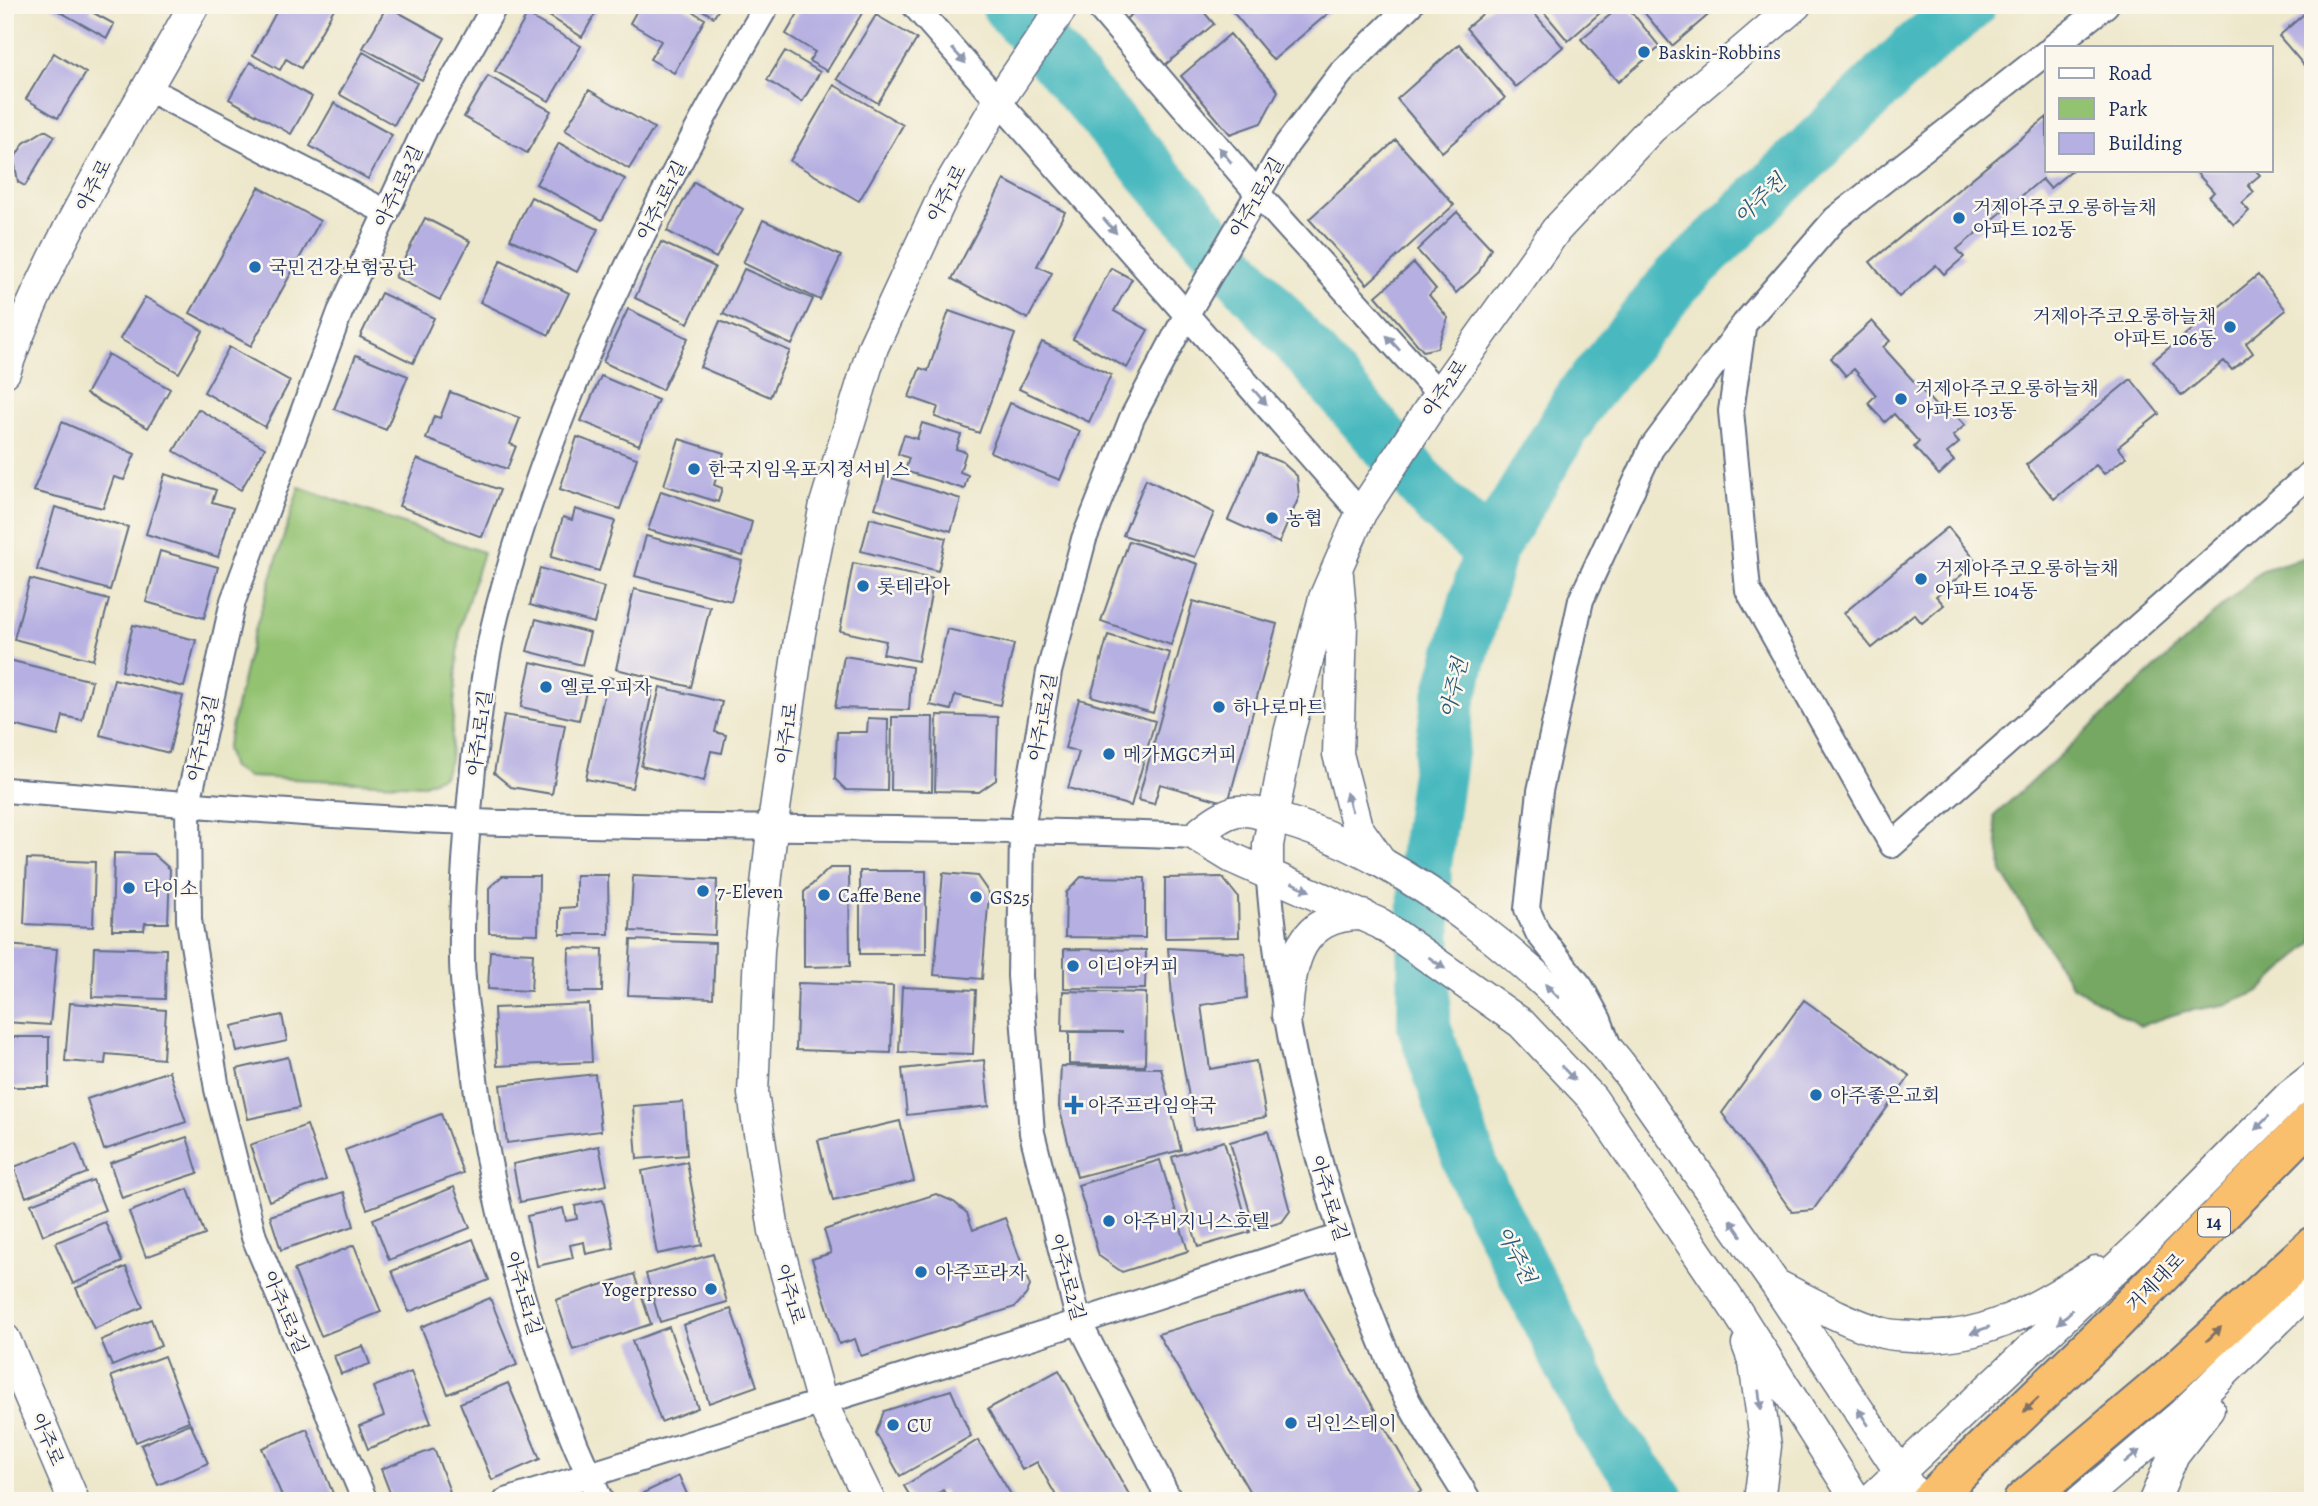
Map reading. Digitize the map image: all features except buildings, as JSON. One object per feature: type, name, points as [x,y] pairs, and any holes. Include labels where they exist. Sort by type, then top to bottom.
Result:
[{"type":"highway","name":"거제대로","points":[[1929,1501],[2115,1323],[2313,1121]]},
{"type":"highway","points":[[2023,1501],[2165,1381],[2313,1246]]},
{"type":"street","name":"아주로","points":[[5,372],[20,330],[102,166],[194,5]]},
{"type":"street","name":"아주1로3길","points":[[365,1501],[254,1237],[217,1089],[189,920],[188,803],[233,601],[340,312],[426,127],[495,5]]},
{"type":"street","name":"아주1로1길","points":[[601,1501],[535,1331],[498,1203],[475,1088],[462,961],[468,822],[477,732],[496,615],[535,490],[588,354],[650,218],[767,5]]},
{"type":"street","points":[[914,5],[1361,513]]},
{"type":"street","name":"아주1로","points":[[870,1501],[822,1403],[774,1231],[753,1094],[759,950],[772,830],[800,633],[825,504],[873,347],[943,194],[999,100],[1064,5]]},
{"type":"street","points":[[1097,5],[1259,195],[1439,394]]},
{"type":"street","name":"아주1로2길","points":[[1170,1501],[1079,1322],[1032,1133],[1020,976],[1022,829],[1049,672],[1084,539],[1132,418],[1187,313],[1287,144],[1341,73],[1410,5]]},
{"type":"street","name":"아주2로","points":[[1268,872],[1273,817],[1289,733],[1324,598],[1361,513],[1439,394],[1556,230],[1652,128],[1796,5]]},
{"type":"street","points":[[2054,46],[2106,5]]},
{"type":"street","points":[[1609,1049],[1600,1020],[1581,987],[1538,933],[1527,909],[1540,791],[1581,600],[1651,449],[1744,324],[1835,219],[2045,54]]},
{"type":"street","points":[[148,89],[386,212]]},
{"type":"street","points":[[1744,324],[1731,411],[1748,590],[1892,845],[2313,471]]},
{"type":"street","points":[[1338,562],[1342,625],[1338,754],[1357,827],[1386,863]]},
{"type":"street","points":[[5,790],[468,822],[772,830],[1022,829],[1196,836],[1232,858],[1372,920],[1521,1023],[1592,1098],[1736,1310],[1857,1501]]},
{"type":"street","points":[[1196,836],[1208,825],[1237,811],[1273,817],[1306,827],[1386,863],[1522,961],[1609,1049],[1776,1285],[1919,1501]]},
{"type":"street","name":"아주1로4길","points":[[1268,872],[1273,941],[1307,1123],[1341,1237],[1402,1389],[1469,1501]]},
{"type":"street","points":[[1287,1015],[1289,979],[1307,935],[1327,921],[1346,915],[1372,920]]},
{"type":"street","points":[[1869,1501],[1900,1475],[2147,1239],[2290,1095],[2313,1077]]},
{"type":"street","points":[[506,1501],[1341,1237]]},
{"type":"street","points":[[1776,1285],[1853,1323],[1884,1334],[1943,1338],[1973,1333],[2027,1313],[2147,1239]]},
{"type":"street","points":[[2080,1501],[2181,1415],[2313,1286]]},
{"type":"street","points":[[1736,1310],[1754,1363],[1766,1446],[1759,1501]]},
{"type":"street","points":[[2154,1501],[2174,1454],[2226,1390],[2258,1338]]},
{"type":"street","name":"아주로","points":[[5,1339],[74,1501]]},
{"type":"green space","points":[[299,487],[483,552],[460,627],[450,760],[444,775],[422,785],[248,777],[232,768],[226,749],[252,640]]},
{"type":"green space","points":[[2313,555],[2313,942],[2260,991],[2229,1004],[2182,1012],[2140,1026],[2071,985],[2002,872],[1994,816],[2262,570]]},
{"type":"waterway","points":[[1008,5],[1436,501],[1490,550]]},
{"type":"waterway","name":"아주천","points":[[1659,1501],[1602,1426],[1474,1174],[1424,1026],[1425,865],[1448,703],[1490,550],[1581,398],[1676,281],[1918,47],[1969,5]]},
{"type":"place","name":"Baskin-Robbins","points":[[1644,52]]},
{"type":"place","name":"거제아주코오롱하늘채 아파트 102동","points":[[1959,218]]},
{"type":"place","name":"국민건강보험공단","points":[[255,267]]},
{"type":"place","name":"거제아주코오롱하늘채 아파트 106동","points":[[2230,327]]},
{"type":"place","name":"거제아주코오롱하늘채 아파트 103동","points":[[1901,399]]},
{"type":"place","name":"한국지임옥포지정서비스","points":[[694,469]]},
{"type":"place","name":"농협","points":[[1272,518]]},
{"type":"place","name":"거제아주코오롱하늘채 아파트 104동","points":[[1921,579]]},
{"type":"place","name":"롯테라아","points":[[863,586]]},
{"type":"place","name":"옐로우피자","points":[[546,687]]},
{"type":"place","name":"하나로마트","points":[[1219,707]]},
{"type":"place","name":"메가MGC커피","points":[[1109,754]]},
{"type":"place","name":"다이소","points":[[129,888]]},
{"type":"place","name":"7-Eleven","points":[[703,891]]},
{"type":"place","name":"Caffe Bene","points":[[824,895]]},
{"type":"place","name":"GS25","points":[[976,897]]},
{"type":"place","name":"이디야커피","points":[[1073,966]]},
{"type":"place","name":"아주좋은교회","points":[[1816,1095]]},
{"type":"place","name":"아주프라임약국","points":[[1074,1105]]},
{"type":"place","name":"아주비지니스호텔","points":[[1109,1221]]},
{"type":"place","name":"아주프라자","points":[[921,1272]]},
{"type":"place","name":"Yogerpresso","points":[[711,1289]]},
{"type":"place","name":"리인스테이","points":[[1291,1423]]},
{"type":"place","name":"CU","points":[[893,1425]]}]
